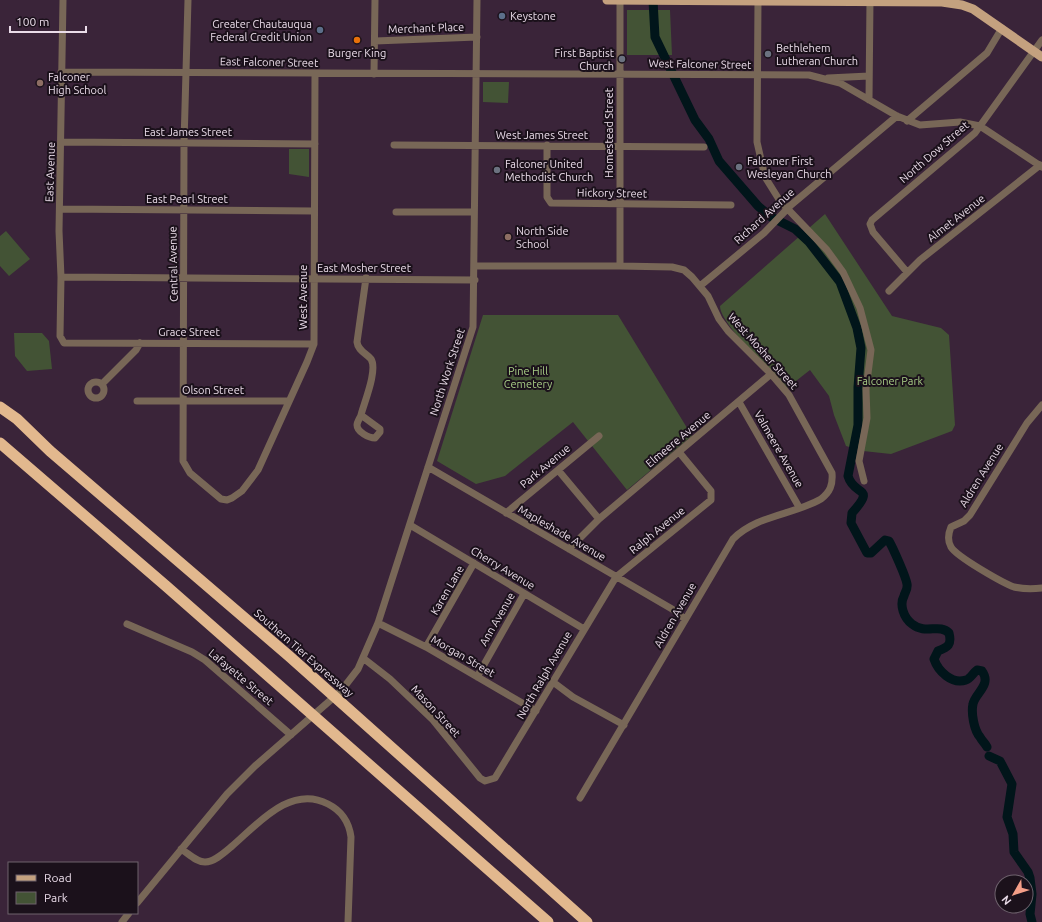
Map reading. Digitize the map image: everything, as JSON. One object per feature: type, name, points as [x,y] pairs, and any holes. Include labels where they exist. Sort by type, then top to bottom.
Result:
[{"type":"highway","name":"Southern Tier Expressway","points":[[0,407],[17,419],[50,450],[348,708],[587,922]]},
{"type":"highway","points":[[0,444],[219,632],[548,922]]},
{"type":"main road","points":[[607,0],[942,2],[962,5],[980,13],[1042,57]]},
{"type":"street","name":"East Avenue","points":[[63,0],[61,72],[62,142],[60,209],[60,336],[64,343]]},
{"type":"street","name":"Central Avenue","points":[[188,0],[185,72],[183,210],[185,276],[183,462],[187,469],[222,499],[227,500],[232,498]]},
{"type":"street","points":[[374,74],[375,0]]},
{"type":"street","name":"North Work Street","points":[[138,902],[227,794],[341,691],[363,658],[378,623],[473,326],[475,280],[474,212],[478,74],[478,0]]},
{"type":"street","name":"Homestead Street","points":[[620,0],[620,266]]},
{"type":"street","points":[[758,0],[757,150],[768,184],[787,209],[826,250],[843,272],[860,308],[871,354],[866,388],[867,418],[859,455],[864,481]]},
{"type":"street","points":[[869,100],[870,1]]},
{"type":"street","points":[[907,121],[987,53],[1002,28]]},
{"type":"street","name":"Merchant Place","points":[[375,41],[477,37]]},
{"type":"street","name":"North Dow Street","points":[[907,272],[873,232],[870,224],[876,216],[968,140],[980,126],[1042,40]]},
{"type":"street","name":"East Falconer Street","points":[[61,72],[478,74]]},
{"type":"street","name":"West Avenue","points":[[232,498],[242,491],[258,470],[314,344],[315,73]]},
{"type":"street","name":"West Falconer Street","points":[[478,74],[793,75],[826,78],[840,83],[907,121],[927,125],[960,122],[980,126],[1041,166]]},
{"type":"street","points":[[826,78],[840,76],[870,76]]},
{"type":"street","name":"Richard Avenue","points":[[700,286],[775,223],[787,209],[897,116]]},
{"type":"street","name":"East James Street","points":[[62,142],[315,144]]},
{"type":"street","points":[[394,145],[476,145]]},
{"type":"street","name":"West James Street","points":[[476,145],[704,147]]},
{"type":"street","name":"Hickory Street","points":[[547,145],[547,197],[549,201],[554,204],[731,205]]},
{"type":"street","name":"Almet Avenue","points":[[889,291],[907,272],[1041,166]]},
{"type":"street","name":"East Pearl Street","points":[[60,209],[314,211]]},
{"type":"street","points":[[396,212],[474,212]]},
{"type":"street","name":"West Mosher Street","points":[[474,266],[620,266],[678,268],[688,272],[712,302],[719,319],[728,331],[771,374],[792,401],[830,468],[832,478],[830,489]]},
{"type":"street","name":"East Mosher Street","points":[[61,276],[475,280]]},
{"type":"street","points":[[360,415],[373,369],[371,359],[357,346],[356,342],[366,278]]},
{"type":"street","name":"Grace Street","points":[[64,343],[314,344]]},
{"type":"street","points":[[102,384],[136,350],[140,343]]},
{"type":"street","name":"Elmeere Avenue","points":[[568,549],[598,519],[771,374]]},
{"type":"street","name":"Olson Street","points":[[137,401],[289,401]]},
{"type":"street","name":"Valmeere Avenue","points":[[739,402],[799,507]]},
{"type":"street","name":"Aldren Avenue","points":[[1042,405],[1027,423],[970,515],[964,521],[951,527],[948,538],[952,548],[958,555],[1009,585],[1022,588],[1042,588]]},
{"type":"street","name":"Park Avenue","points":[[506,513],[599,436]]},
{"type":"street","name":"Ralph Avenue","points":[[616,577],[711,500],[711,492],[679,452]]},
{"type":"street","name":"Mapleshade Avenue","points":[[428,467],[672,609],[685,619]]},
{"type":"street","points":[[558,470],[598,519]]},
{"type":"street","name":"Aldren Avenue","points":[[580,798],[733,539],[741,531],[754,524],[821,499],[830,489]]},
{"type":"street","name":"Cherry Avenue","points":[[410,526],[584,629]]},
{"type":"street","name":"Karen Lane","points":[[426,647],[474,563]]},
{"type":"street","name":"North Ralph Avenue","points":[[489,781],[495,778],[504,764],[616,577]]},
{"type":"street","name":"Ann Avenue","points":[[477,677],[524,594]]},
{"type":"street","name":"Morgan Street","points":[[378,623],[426,647],[536,711]]},
{"type":"street","name":"Lafayette Street","points":[[127,624],[192,652],[205,660],[291,735]]},
{"type":"street","name":"Mason Street","points":[[363,658],[390,679],[422,709],[480,778],[482,780],[489,781]]},
{"type":"street","points":[[553,682],[573,697],[624,725]]},
{"type":"street","points":[[181,849],[199,861],[206,862],[225,852],[285,803],[302,799],[326,803],[340,813],[350,827],[351,837],[348,922]]},
{"type":"street","points":[[122,922],[128,914]]},
{"type":"green space","points":[[627,10],[670,10],[672,55],[627,55]]},
{"type":"green space","points":[[483,82],[509,82],[508,103],[483,102]]},
{"type":"green space","points":[[289,149],[309,149],[309,177],[289,174]]},
{"type":"green space","name":"Falconer Park","points":[[825,214],[892,316],[941,328],[949,335],[955,425],[952,431],[891,454],[863,451],[846,446],[834,415],[829,396],[810,370],[787,388],[738,336],[722,314],[720,306]]},
{"type":"green space","points":[[6,231],[30,259],[9,276],[0,266],[0,236]]},
{"type":"green space","name":"Pine Hill Cemetery","points":[[483,315],[618,315],[692,436],[627,490],[573,422],[505,476],[476,484],[437,461]]},
{"type":"green space","points":[[14,333],[42,333],[49,341],[52,369],[27,371],[15,356]]},
{"type":"waterway","points":[[653,0],[655,37],[695,120],[709,139],[719,161],[758,206],[771,217],[795,229],[809,242],[840,282],[857,328],[861,348],[858,387],[858,425],[848,476],[855,487],[862,492],[863,498],[852,513],[851,523],[867,553],[871,553],[885,540],[889,541],[906,580],[907,589],[902,607],[909,621],[922,629],[941,629],[949,633],[950,640],[948,645],[938,651],[934,659],[942,672],[951,679],[961,681],[970,677],[977,670],[982,671],[985,676],[985,681],[982,689],[974,700],[972,712],[976,730],[987,747]]},
{"type":"waterway","points":[[989,756],[1000,761],[1012,784],[1007,817],[1013,834],[1014,852],[1028,872],[1030,878],[1032,894],[1030,914],[1032,922]]},
{"type":"place","name":"Keystone","points":[[502,16]]},
{"type":"place","name":"Greater Chautauqua Federal Credit Union","points":[[320,30]]},
{"type":"place","name":"Burger King","points":[[357,40]]},
{"type":"place","name":"Bethlehem Lutheran Church","points":[[768,54]]},
{"type":"place","name":"First Baptist Church","points":[[622,59]]},
{"type":"place","name":"Falconer High School","points":[[40,83]]},
{"type":"place","name":"Falconer First Wesleyan Church","points":[[739,167]]},
{"type":"place","name":"Falconer United Methodist Church","points":[[497,170]]},
{"type":"place","name":"North Side School","points":[[508,237]]}]
